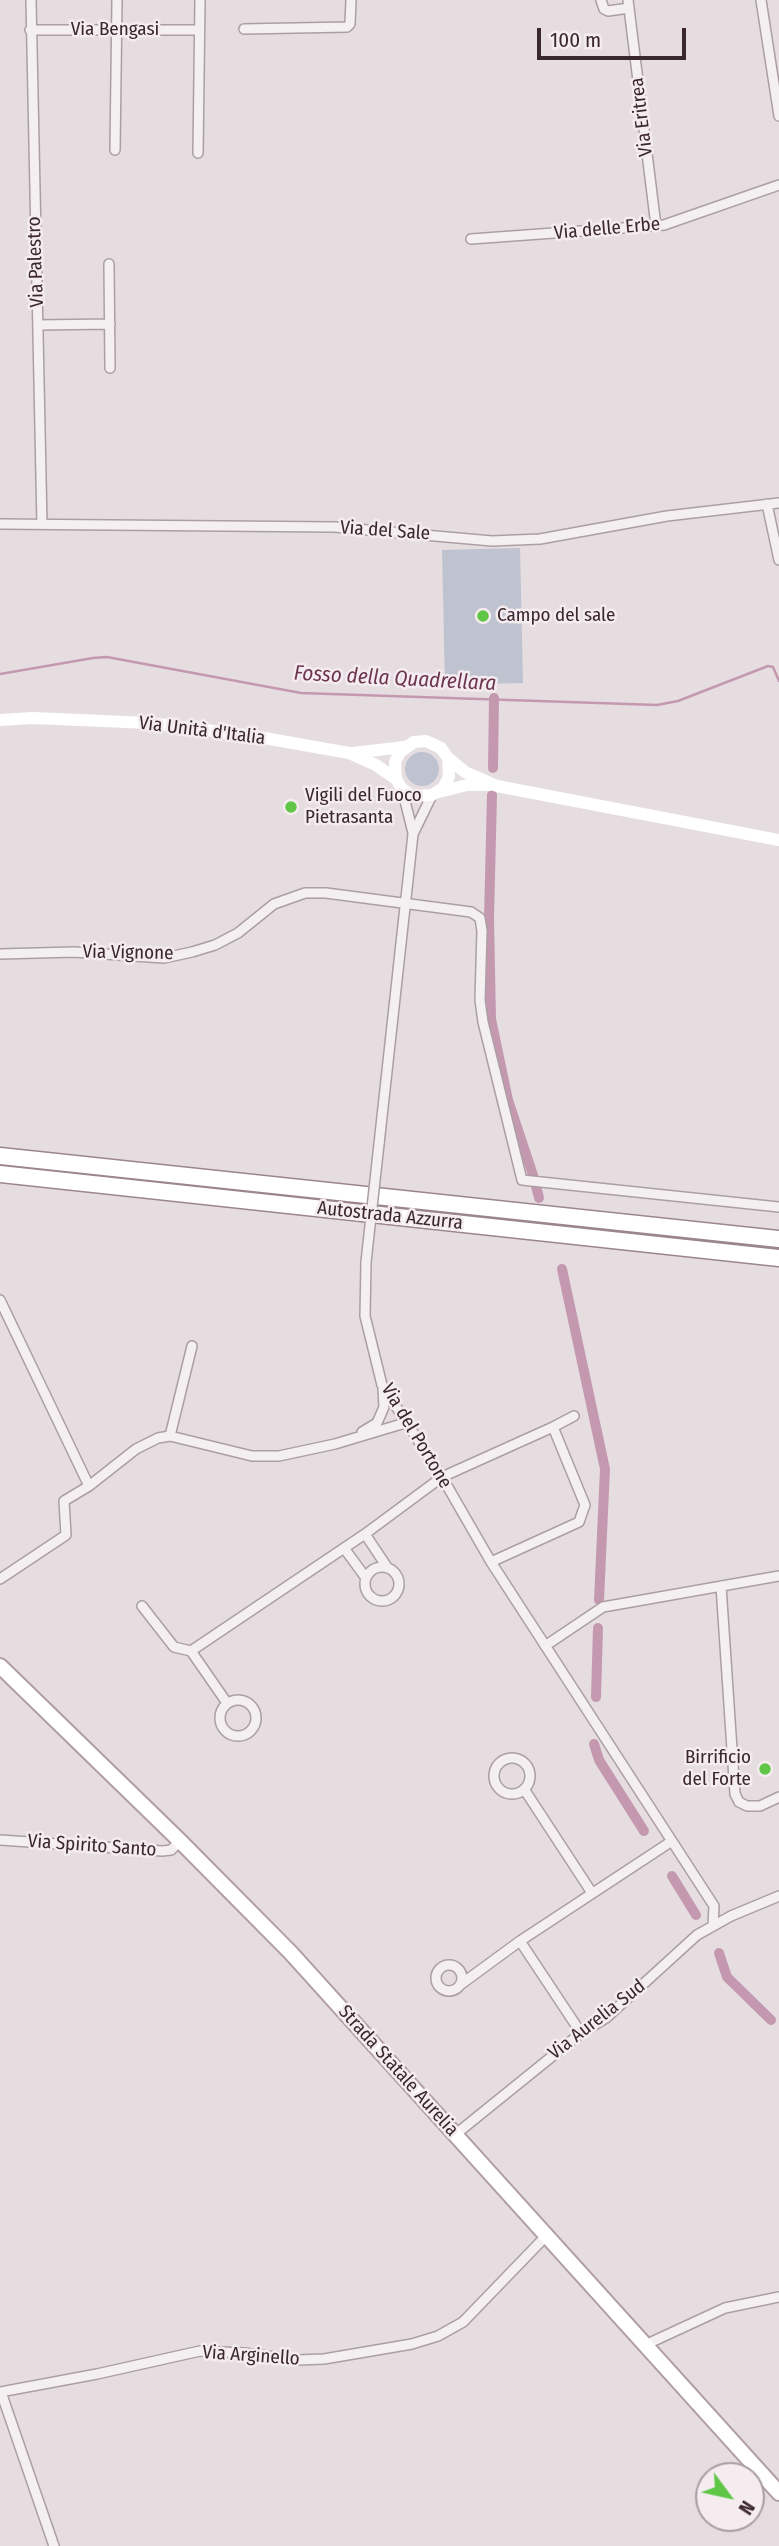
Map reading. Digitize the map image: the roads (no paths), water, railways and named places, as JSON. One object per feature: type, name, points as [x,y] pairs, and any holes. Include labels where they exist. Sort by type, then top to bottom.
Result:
[{"type":"highway","name":"Autostrada Azzurra","points":[[0,1156],[779,1239]]},
{"type":"highway","name":"Autostrada Azzurra","points":[[0,1174],[779,1258]]},
{"type":"main road","name":"Via Unità d'Italia","points":[[0,720],[88,720],[162,724],[253,736],[349,753],[376,765],[399,784]]},
{"type":"main road","points":[[349,753],[404,747],[414,742],[426,741],[442,748],[448,758],[465,772],[497,786]]},
{"type":"main road","points":[[404,747],[395,762],[399,784],[413,796],[435,794],[467,785],[497,786],[779,840]]},
{"type":"main road","points":[[435,794],[449,777],[448,758]]},
{"type":"main road","name":"Strada Statale Aurelia","points":[[0,1666],[291,1953],[779,2493]]},
{"type":"street","name":"Via Palestro","points":[[31,0],[42,524]]},
{"type":"street","points":[[116,150],[117,0]]},
{"type":"street","points":[[198,153],[200,0]]},
{"type":"street","points":[[244,29],[347,27],[350,24],[351,0]]},
{"type":"street","name":"Via Eritrea","points":[[601,0],[604,9],[608,11],[628,4],[656,226]]},
{"type":"street","points":[[761,0],[779,116]]},
{"type":"street","name":"Via Bengasi","points":[[30,30],[200,30]]},
{"type":"street","name":"Via delle Erbe","points":[[471,239],[664,225],[779,185]]},
{"type":"street","points":[[109,264],[110,368]]},
{"type":"street","points":[[37,325],[110,324]]},
{"type":"street","name":"Via del Sale","points":[[0,524],[334,527],[492,541],[540,539],[667,516],[779,503]]},
{"type":"street","points":[[767,504],[779,560]]},
{"type":"street","points":[[399,784],[413,834]]},
{"type":"street","name":"Via del Portone","points":[[435,794],[413,834],[366,1262],[365,1316],[382,1385],[442,1477],[491,1562],[714,1906],[713,1926]]},
{"type":"street","name":"Via Vignone","points":[[0,954],[74,952],[164,958],[192,953],[238,933],[274,904],[305,893],[326,893],[471,912],[480,918],[482,931],[480,1000],[483,1022],[522,1180],[779,1208]]},
{"type":"street","points":[[0,1300],[89,1486]]},
{"type":"street","points":[[170,1436],[192,1346]]},
{"type":"street","points":[[349,1440],[377,1423],[384,1407],[382,1385]]},
{"type":"street","points":[[191,1651],[365,1534],[442,1477],[574,1416]]},
{"type":"street","points":[[0,1579],[66,1535],[64,1501],[89,1486],[136,1450],[158,1438],[170,1436],[252,1456],[279,1456],[349,1440],[405,1423]]},
{"type":"street","points":[[491,1562],[579,1522],[585,1505],[553,1427]]},
{"type":"street","points":[[344,1548],[366,1578],[369,1595],[379,1601],[390,1599],[398,1591],[400,1583],[365,1534]]},
{"type":"street","points":[[366,1578],[372,1570],[387,1567]]},
{"type":"street","points":[[545,1646],[603,1607],[779,1576]]},
{"type":"street","points":[[721,1586],[735,1794],[739,1802],[747,1806],[760,1806],[779,1797]]},
{"type":"street","points":[[142,1606],[174,1647],[191,1651],[227,1703]]},
{"type":"street","points":[[238,1699],[253,1708],[256,1719],[246,1734],[229,1733],[221,1724],[220,1713],[227,1703],[238,1699]]},
{"type":"street","points":[[514,1758],[525,1763],[530,1773],[524,1789],[513,1794],[501,1790],[494,1775],[498,1764],[514,1758]]},
{"type":"street","points":[[524,1789],[592,1893]]},
{"type":"street","name":"Via Spirito Santo","points":[[0,1840],[162,1851],[171,1850],[180,1841]]},
{"type":"street","points":[[460,1985],[520,1941],[672,1841]]},
{"type":"street","name":"Via Aurelia Sud","points":[[456,2134],[580,2033],[606,2018],[698,1935],[779,1896]]},
{"type":"street","points":[[520,1941],[580,2033]]},
{"type":"street","name":"Via Arginello","points":[[0,2392],[200,2351],[297,2360],[324,2359],[412,2344],[438,2336],[463,2322],[547,2235]]},
{"type":"street","points":[[645,2345],[725,2308],[779,2297]]},
{"type":"street","points":[[0,2392],[54,2546]]},
{"type":"waterway","name":"Fosso della Quadrellara","points":[[0,674],[107,657],[301,693],[657,705],[678,701],[768,666],[773,667],[779,681]]},
{"type":"waterway","points":[[493,768],[494,698]]},
{"type":"waterway","points":[[492,795],[489,918],[491,1019],[508,1100],[533,1175]]},
{"type":"waterway","points":[[536,1186],[539,1198]]},
{"type":"waterway","points":[[562,1269],[605,1469],[599,1600]]},
{"type":"waterway","points":[[596,1697],[598,1628]]},
{"type":"waterway","points":[[594,1744],[599,1760],[644,1831]]},
{"type":"waterway","points":[[672,1876],[696,1915]]},
{"type":"waterway","points":[[719,1953],[727,1977],[771,2020]]},
{"type":"place","name":"Campo del sale","points":[[483,616]]},
{"type":"place","name":"Vigili del Fuoco Pietrasanta","points":[[291,807]]},
{"type":"place","name":"Birrificio del Forte","points":[[765,1769]]}]
